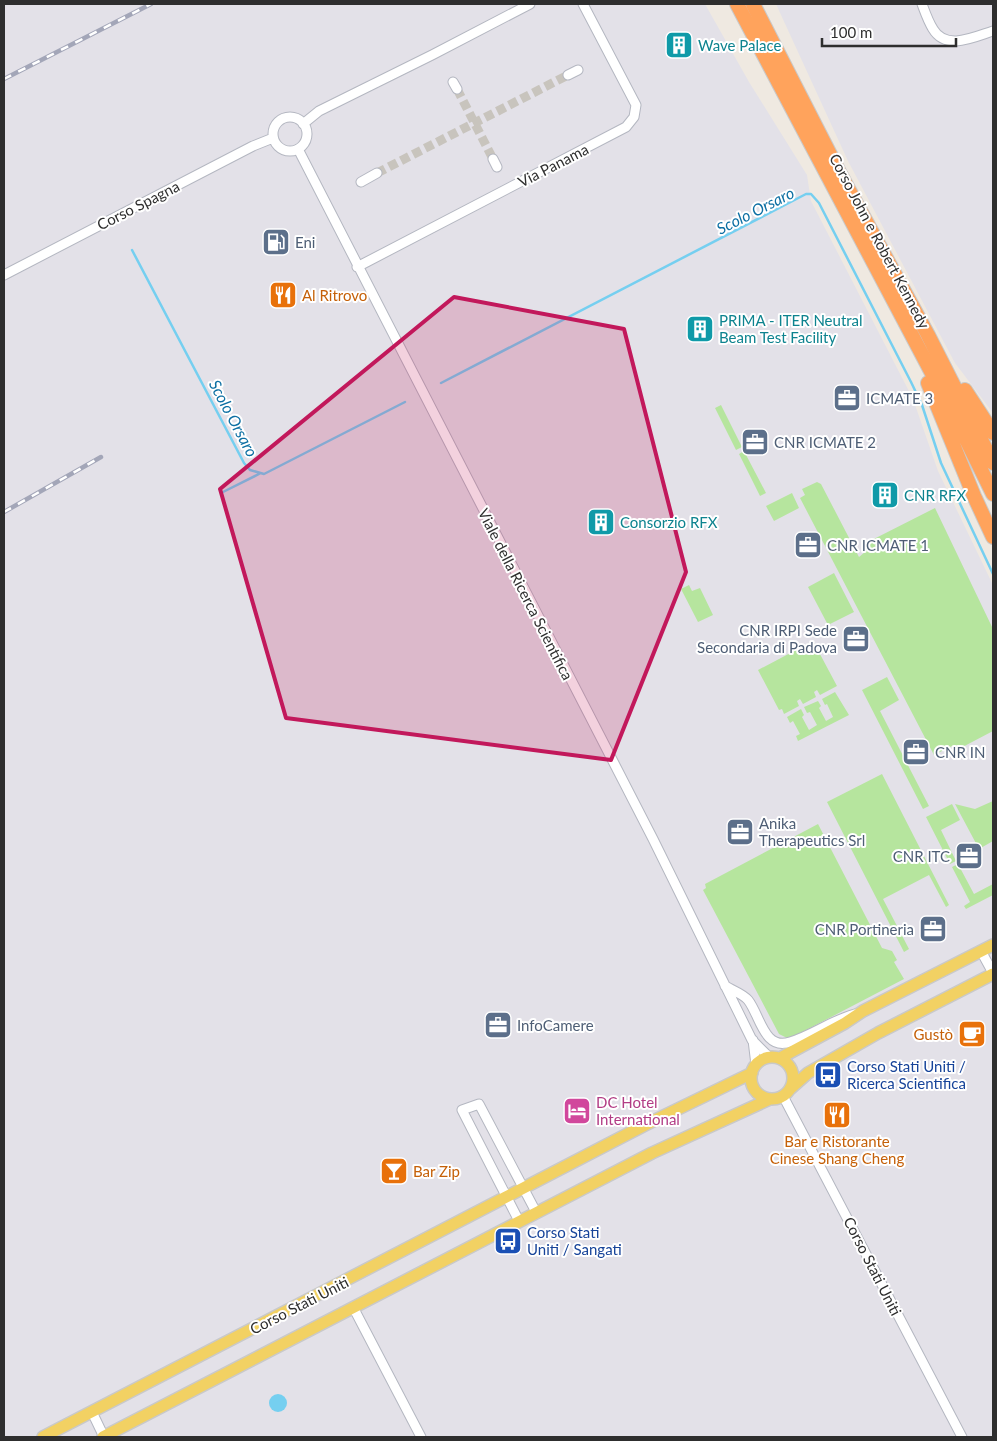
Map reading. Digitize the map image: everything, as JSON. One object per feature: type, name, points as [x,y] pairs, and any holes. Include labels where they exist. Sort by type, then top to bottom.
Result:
[{"type":"highway","name":"Corso John e Robert Kennedy","points":[[737,4],[953,413],[993,494]]},
{"type":"highway","name":"Corso John e Robert Kennedy","points":[[753,4],[840,172],[928,335],[993,463]]},
{"type":"highway","points":[[898,308],[974,496],[993,537]]},
{"type":"highway","points":[[928,335],[993,433]]},
{"type":"main road","points":[[774,1058],[845,1023],[863,1011],[993,944]]},
{"type":"main road","points":[[787,1092],[792,1084],[793,1074],[788,1064],[774,1058],[764,1058],[754,1069],[752,1083],[757,1092],[770,1099],[787,1092],[808,1073],[878,1033],[993,973]]},
{"type":"main road","name":"Corso Stati Uniti","points":[[43,1437],[754,1069]]},
{"type":"main road","name":"Corso Stati Uniti","points":[[103,1437],[652,1153],[770,1099]]},
{"type":"street","points":[[303,124],[319,112],[530,4]]},
{"type":"street","name":"Via Panama","points":[[357,267],[626,127],[634,117],[636,106],[583,4]]},
{"type":"street","points":[[922,4],[934,30],[943,39],[957,42],[993,31]]},
{"type":"street","points":[[568,76],[578,70]]},
{"type":"street","points":[[296,118],[303,124],[307,134],[306,140],[298,149],[294,151],[284,150],[275,143],[273,138],[274,127],[281,119],[296,118]]},
{"type":"street","name":"Corso Spagna","points":[[4,274],[253,146],[273,138]]},
{"type":"street","name":"Viale della Ricerca Scientifica","points":[[298,149],[357,267],[662,855],[752,1040],[754,1069]]},
{"type":"street","points":[[361,182],[377,174]]},
{"type":"street","points":[[981,951],[993,973]]},
{"type":"street","points":[[725,986],[748,999],[769,1039],[778,1044],[791,1042],[841,1017],[863,1011]]},
{"type":"street","name":"Viale della Ricerca Scientifica","points":[[752,1040],[774,1058]]},
{"type":"street","name":"Corso Stati Uniti","points":[[787,1092],[962,1437]]},
{"type":"street","points":[[518,1221],[462,1110],[479,1104],[536,1212]]},
{"type":"street","name":"Corso Stati Uniti","points":[[353,1307],[421,1437]]},
{"type":"street","name":"Corso Stati Uniti","points":[[92,1412],[103,1437]]},
{"type":"highlighted area","points":[[454,297],[624,329],[686,572],[611,760],[286,718],[220,489]]},
{"type":"shaded area","points":[[4,4],[705,4],[749,82],[807,175],[811,201],[913,399],[938,471],[993,585],[993,1437],[4,1437]]},
{"type":"shaded area","points":[[776,4],[993,4],[993,413],[955,363],[848,161]]},
{"type":"green space","points":[[721,405],[742,447],[736,450],[715,408]]},
{"type":"green space","points":[[744,451],[766,493],[760,496],[739,454]]},
{"type":"green space","points":[[817,482],[821,484],[859,557],[865,552],[862,545],[935,508],[993,629],[993,731],[955,751],[952,746],[934,755],[800,498],[805,495],[802,489]]},
{"type":"green space","points":[[792,493],[799,508],[774,521],[766,506]]},
{"type":"green space","points":[[834,573],[854,612],[828,625],[808,587]]},
{"type":"green space","points":[[689,585],[692,591],[700,588],[713,615],[698,622],[681,589]]},
{"type":"green space","points":[[813,641],[837,686],[820,695],[817,690],[814,692],[816,697],[803,704],[800,699],[797,701],[799,706],[784,714],[782,709],[779,710],[758,670]]},
{"type":"green space","points":[[887,677],[899,700],[880,711],[929,806],[923,809],[862,690]]},
{"type":"green space","points":[[835,692],[849,715],[798,741],[796,736],[800,734],[793,721],[790,723],[787,717],[801,709],[804,715],[802,717],[809,730],[817,725],[810,712],[807,713],[804,707],[818,701],[821,706],[819,708],[826,721],[833,717],[827,704],[825,705],[822,699]]},
{"type":"green space","points":[[882,774],[949,905],[946,907],[929,875],[883,899],[909,949],[904,952],[827,802]]},
{"type":"green space","points":[[993,801],[993,841],[979,849],[955,804],[975,809]]},
{"type":"green space","points":[[952,804],[960,820],[941,830],[956,861],[950,864],[926,817]]},
{"type":"green space","points":[[818,824],[882,948],[892,951],[897,960],[894,962],[904,979],[789,1039],[779,1034],[703,890],[706,888],[705,884]]},
{"type":"green space","points":[[958,864],[974,894],[993,884],[993,895],[966,909],[964,906],[970,902],[952,867]]},
{"type":"water","points":[[278,1394],[284,1397],[287,1403],[284,1409],[278,1412],[272,1409],[269,1403],[272,1397]]},
{"type":"waterway","name":"Scolo Orsaro","points":[[441,383],[806,194],[811,194],[819,203],[911,382],[922,405],[941,463],[993,574]]},
{"type":"waterway","name":"Scolo Orsaro","points":[[132,250],[244,463],[250,470],[264,474],[405,402]]},
{"type":"waterway","points":[[221,493],[259,474]]},
{"type":"tunnel","points":[[377,173],[568,75]]},
{"type":"tunnel","points":[[457,89],[493,159]]},
{"type":"railway","points":[[4,79],[151,4]]},
{"type":"railway","points":[[4,512],[101,457]]},
{"type":"place","name":"Wave Palace","points":[[679,45]]},
{"type":"place","name":"Eni","points":[[276,242]]},
{"type":"place","name":"Al Ritrovo","points":[[283,295]]},
{"type":"place","name":"PRIMA - ITER Neutral Beam Test Facility","points":[[700,329]]},
{"type":"place","name":"ICMATE 3","points":[[847,398]]},
{"type":"place","name":"CNR ICMATE 2","points":[[755,442]]},
{"type":"place","name":"CNR RFX","points":[[885,495]]},
{"type":"place","name":"Consorzio RFX","points":[[601,522]]},
{"type":"place","name":"CNR ICMATE 1","points":[[808,545]]},
{"type":"place","name":"CNR IRPI Sede Secondaria di Padova","points":[[856,639]]},
{"type":"place","name":"CNR IN","points":[[916,752]]},
{"type":"place","name":"Anika Therapeutics Srl","points":[[740,832]]},
{"type":"place","name":"CNR ITC","points":[[969,856]]},
{"type":"place","name":"CNR Portineria","points":[[933,929]]},
{"type":"place","name":"InfoCamere","points":[[498,1025]]},
{"type":"place","name":"Gustò","points":[[972,1034]]},
{"type":"place","name":"Corso Stati Uniti / Ricerca Scientifica","points":[[828,1075]]},
{"type":"place","name":"DC Hotel International","points":[[577,1111]]},
{"type":"place","name":"Bar e Ristorante Cinese Shang Cheng","points":[[837,1115]]},
{"type":"place","name":"Bar Zip","points":[[394,1171]]},
{"type":"place","name":"Corso Stati Uniti / Sangati","points":[[508,1241]]}]
